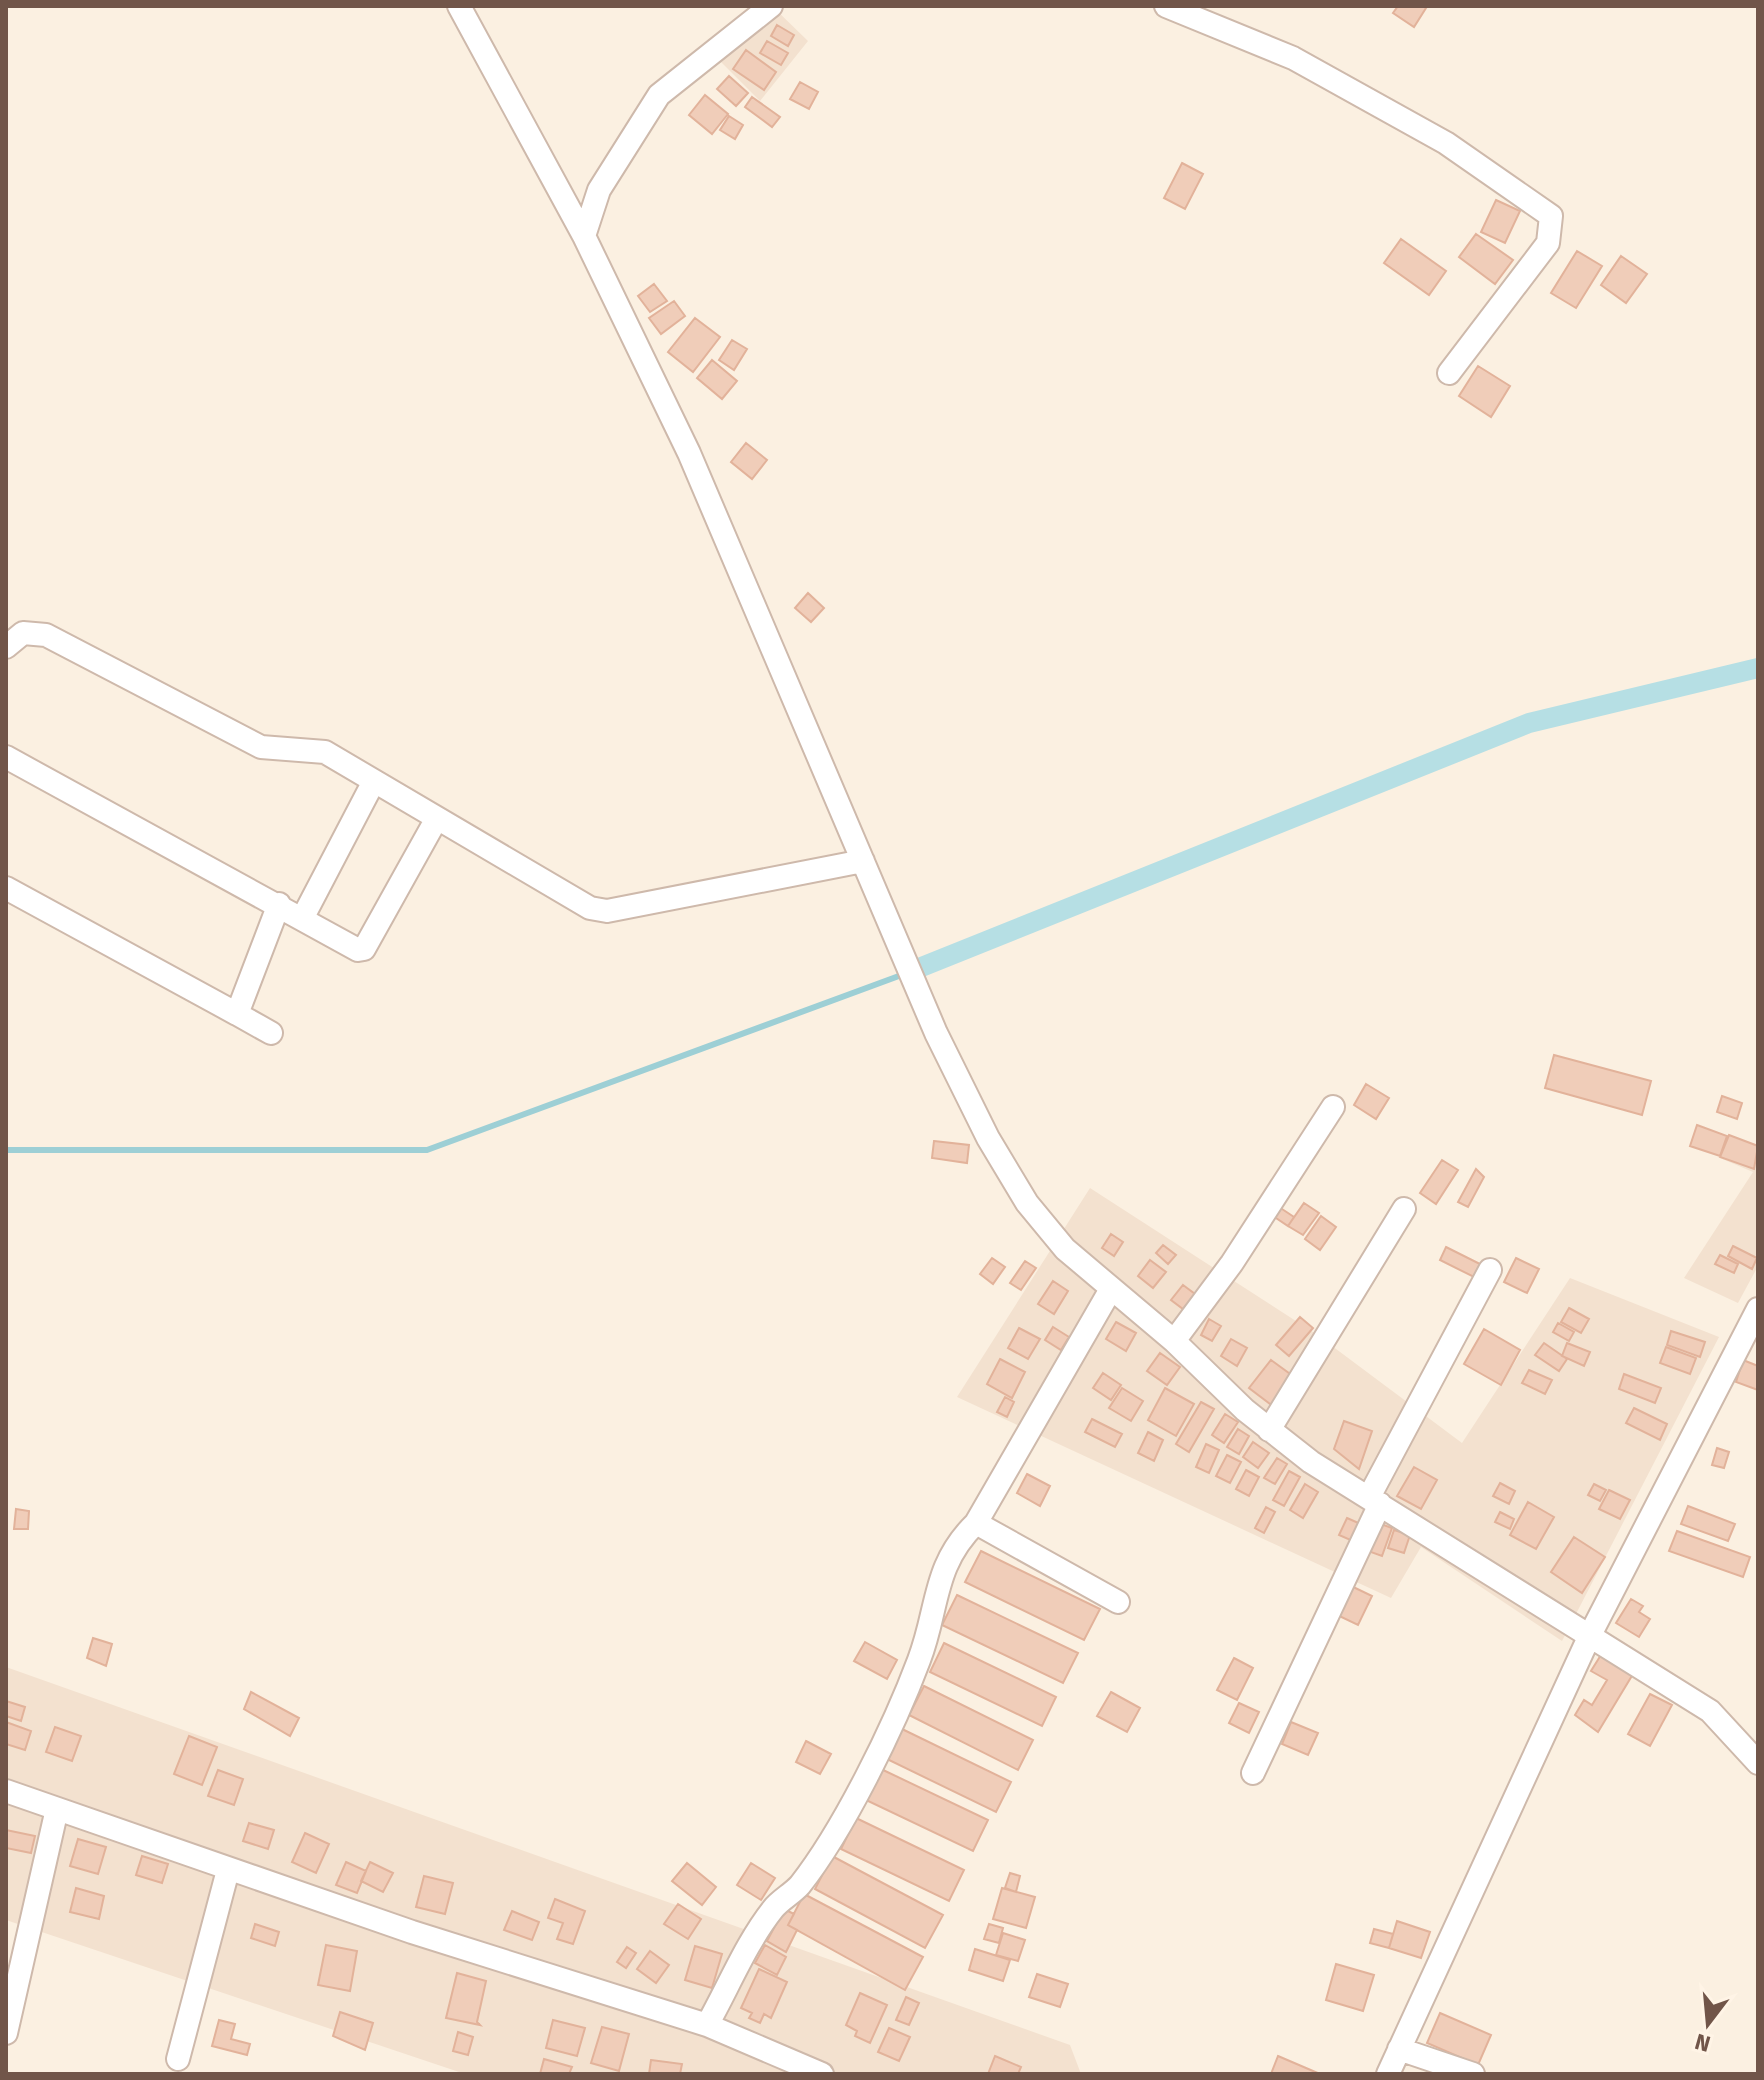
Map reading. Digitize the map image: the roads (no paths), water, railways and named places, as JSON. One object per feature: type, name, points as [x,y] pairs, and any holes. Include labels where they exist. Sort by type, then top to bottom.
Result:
[{"type":"street","points":[[459,6],[584,236],[689,453],[936,1033],[988,1138],[1027,1203],[1065,1249],[1174,1341],[1269,1430],[1311,1462],[1710,1711],[1758,1763]]},
{"type":"street","points":[[584,236],[599,190],[659,95],[771,6]]},
{"type":"street","points":[[1166,6],[1293,58],[1446,143],[1551,216],[1548,243],[1449,373]]},
{"type":"street","points":[[6,647],[23,633],[46,635],[261,747],[325,752],[590,908],[607,911],[863,861]]},
{"type":"street","points":[[6,757],[303,917],[351,947],[364,949],[437,818]]},
{"type":"street","points":[[303,917],[374,781]]},
{"type":"street","points":[[6,888],[271,1033]]},
{"type":"street","points":[[237,1014],[279,904]]},
{"type":"street","points":[[1174,1341],[1232,1263],[1333,1107]]},
{"type":"street","points":[[1269,1430],[1404,1209]]},
{"type":"street","points":[[1253,1773],[1375,1500],[1490,1270]]},
{"type":"street","points":[[707,2025],[773,1908],[798,1887],[839,1824],[905,1695],[921,1656],[943,1567],[951,1551],[976,1523],[1111,1289]]},
{"type":"street","points":[[1388,2074],[1590,1635],[1758,1309]]},
{"type":"street","points":[[976,1523],[1118,1602]]},
{"type":"street","points":[[6,1791],[228,1870],[707,2025],[822,2074]]},
{"type":"street","points":[[6,2033],[57,1809]]},
{"type":"street","points":[[178,2059],[228,1870]]},
{"type":"street","points":[[1399,2049],[1473,2074]]},
{"type":"waterway","points":[[909,972],[1529,723],[1758,668]]},
{"type":"waterway","points":[[6,1150],[427,1150],[907,973]]}]
